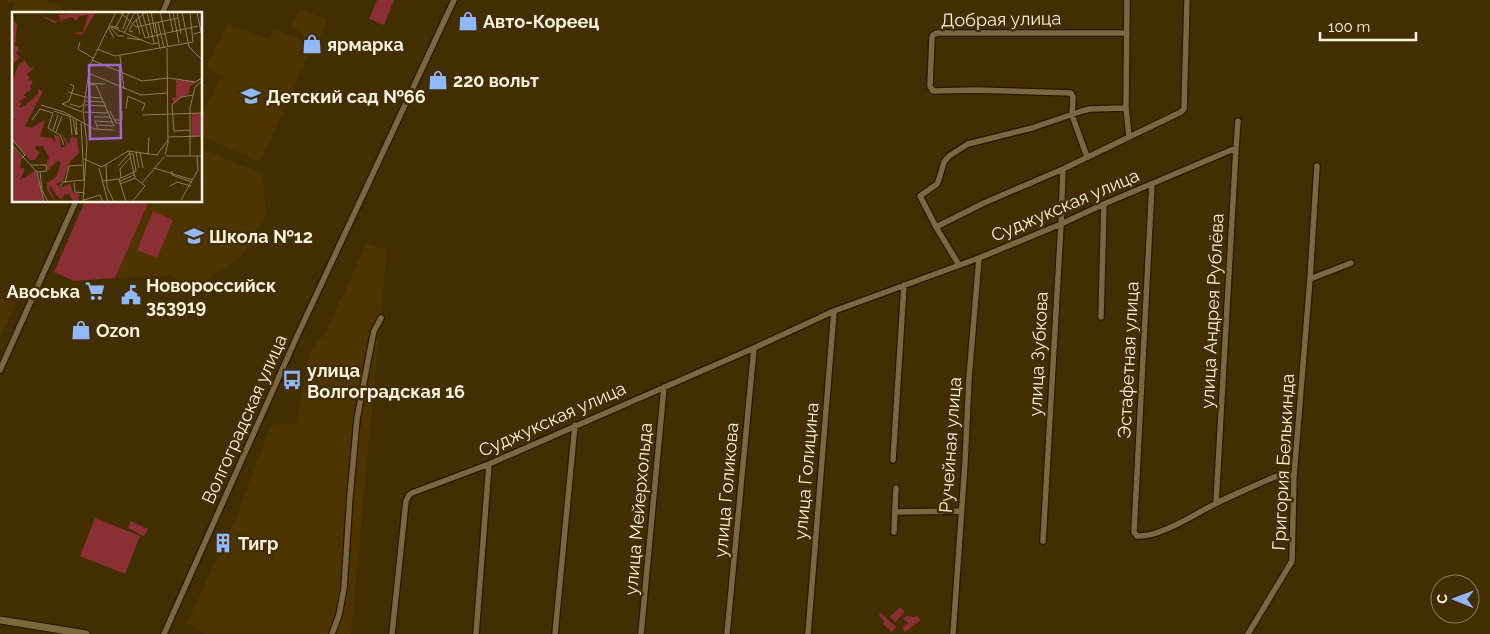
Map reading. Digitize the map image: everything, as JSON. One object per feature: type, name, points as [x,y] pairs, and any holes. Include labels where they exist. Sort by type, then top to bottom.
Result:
[{"type":"street","points":[[163,12],[168,0]]},
{"type":"street","name":"Волгоградская улица","points":[[164,634],[298,334],[454,0]]},
{"type":"street","points":[[1127,0],[1126,108],[1129,136]]},
{"type":"street","points":[[936,227],[1181,112],[1184,109],[1187,0]]},
{"type":"street","name":"Добрая улица","points":[[1072,115],[1073,97],[1068,92],[933,91],[930,86],[932,37],[934,33],[1127,33]]},
{"type":"street","points":[[959,265],[920,196],[940,179],[944,162],[949,156],[968,144],[1032,128],[1090,109],[1126,108]]},
{"type":"street","points":[[1072,115],[1087,157]]},
{"type":"street","name":"улица Андрея Рублёва","points":[[1216,503],[1238,121]]},
{"type":"street","name":"Суджукская улица","points":[[392,634],[407,498],[412,493],[488,464],[834,311],[979,258],[1236,148]]},
{"type":"street","name":"Григория Белькинда","points":[[1248,634],[1292,561],[1294,476],[1317,166]]},
{"type":"street","name":"улица Зубкова","points":[[1043,541],[1062,224],[1063,169]]},
{"type":"street","name":"Эстафетная улица","points":[[1152,184],[1134,532],[1137,536],[1142,536],[1168,528],[1216,503]]},
{"type":"street","points":[[0,370],[76,202]]},
{"type":"street","points":[[1100,317],[1104,204]]},
{"type":"street","name":"Ручейная улица","points":[[953,634],[969,378],[979,258]]},
{"type":"street","points":[[1310,279],[1351,263]]},
{"type":"street","points":[[893,460],[904,285]]},
{"type":"street","name":"улица Голицина","points":[[808,634],[834,311]]},
{"type":"street","points":[[332,634],[339,615],[344,588],[357,419],[374,331],[382,318]]},
{"type":"street","name":"улица Голикова","points":[[728,634],[754,348]]},
{"type":"street","name":"улица Мейерхольда","points":[[641,634],[664,387]]},
{"type":"street","points":[[555,634],[575,425]]},
{"type":"street","points":[[476,634],[488,464]]},
{"type":"street","points":[[1216,503],[1274,477],[1294,476]]},
{"type":"street","points":[[894,532],[896,488]]},
{"type":"street","points":[[895,512],[961,511]]},
{"type":"street","points":[[0,620],[86,634]]},
{"type":"shaded area","points":[[7,0],[47,0],[48,3],[61,4],[60,10],[46,9],[43,12],[28,12],[13,11],[14,2]]},
{"type":"shaded area","points":[[377,0],[394,0],[384,25],[369,19]]},
{"type":"shaded area","name":"ярмарка","points":[[300,9],[327,20],[312,57],[301,32],[291,27]]},
{"type":"shaded area","name":"Детский сад №66","points":[[227,24],[269,39],[273,30],[301,39],[308,56],[260,162],[202,136],[202,114],[221,76],[206,66]]},
{"type":"shaded area","name":"Школа №12","points":[[202,149],[263,174],[266,216],[242,257],[194,289],[168,274],[166,276],[115,278],[149,202],[202,202]]},
{"type":"shaded area","points":[[85,202],[149,202],[115,278],[74,281],[54,272]]},
{"type":"shaded area","points":[[153,211],[173,220],[157,258],[137,250]]},
{"type":"shaded area","points":[[367,243],[387,250],[351,634],[206,634],[187,623],[237,516],[271,425],[296,423],[310,352],[325,334]]},
{"type":"shaded area","points":[[0,297],[16,303],[0,339]]},
{"type":"shaded area","points":[[95,518],[140,536],[125,574],[80,556]]},
{"type":"shaded area","points":[[131,521],[148,529],[144,536],[128,528]]},
{"type":"shaded area","points":[[900,607],[905,612],[895,622],[890,617]]},
{"type":"shaded area","points":[[881,613],[896,627],[892,632],[883,624],[884,621],[879,615]]},
{"type":"shaded area","points":[[917,616],[921,620],[905,632],[902,628],[908,623],[903,618]]},
{"type":"place","name":"Авто-Кореец","points":[[468,21]]},
{"type":"place","name":"ярмарка","points":[[312,44]]},
{"type":"place","name":"220 вольт","points":[[438,80]]},
{"type":"place","name":"Детский сад №66","points":[[251,96]]},
{"type":"place","name":"Школа №12","points":[[194,236]]},
{"type":"place","name":"Авоська","points":[[95,291]]},
{"type":"place","name":"Новороссийск 353919","points":[[131,295]]},
{"type":"place","name":"Ozon","points":[[81,330]]},
{"type":"place","name":"улица Волгоградская 16","points":[[292,380]]},
{"type":"place","name":"Тигр","points":[[223,543]]}]
